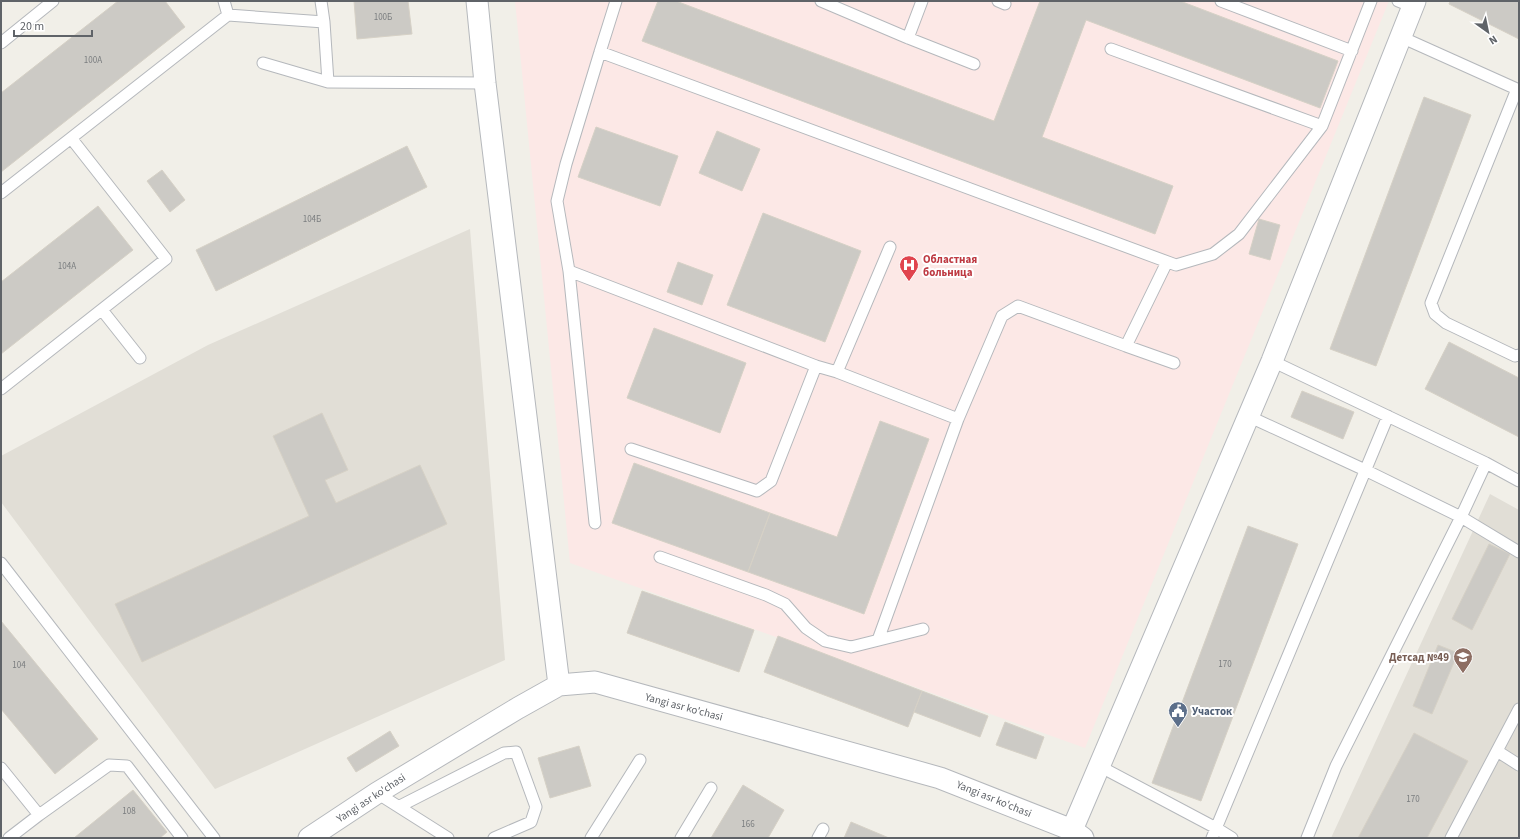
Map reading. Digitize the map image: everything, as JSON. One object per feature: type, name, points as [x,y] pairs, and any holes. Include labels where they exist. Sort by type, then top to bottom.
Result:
[{"type":"street","points":[[477,1],[485,83],[559,685]]},
{"type":"street","points":[[1078,834],[1099,766],[1272,361],[1401,37],[1408,3]]},
{"type":"street","name":"Yangi asr ko'chasi","points":[[309,838],[377,793],[559,685],[595,682],[940,778],[1078,834]]},
{"type":"lane","points":[[1,43],[53,1]]},
{"type":"lane","points":[[224,1],[228,15]]},
{"type":"lane","points":[[321,1],[328,82]]},
{"type":"lane","points":[[595,523],[569,271],[557,201],[566,164],[616,1]]},
{"type":"lane","points":[[821,1],[974,64]]},
{"type":"lane","points":[[908,38],[922,1]]},
{"type":"lane","points":[[1222,1],[1352,51]]},
{"type":"lane","points":[[600,52],[1176,265],[1214,254],[1239,234],[1322,126],[1372,1]]},
{"type":"lane","points":[[1,192],[228,15],[324,22]]},
{"type":"lane","points":[[1401,37],[1518,90],[1431,303],[1435,314],[1446,323],[1518,356]]},
{"type":"lane","points":[[1111,49],[1322,126]]},
{"type":"lane","points":[[263,63],[328,82],[485,83]]},
{"type":"lane","points":[[1,389],[166,259],[71,138]]},
{"type":"lane","points":[[836,372],[890,247]]},
{"type":"lane","points":[[1126,346],[1167,262]]},
{"type":"lane","points":[[569,271],[958,419]]},
{"type":"lane","points":[[878,640],[958,419],[1002,316],[1018,306],[1174,363]]},
{"type":"lane","points":[[102,310],[140,358]]},
{"type":"lane","points":[[1272,361],[1486,463],[1519,481]]},
{"type":"lane","points":[[632,449],[757,491],[771,481],[816,366]]},
{"type":"lane","points":[[1248,416],[1366,470],[1461,517],[1519,552]]},
{"type":"lane","points":[[1214,833],[1388,416]]},
{"type":"lane","points":[[1307,838],[1336,766],[1461,517],[1486,463]]},
{"type":"lane","points":[[660,557],[766,595],[785,604],[806,628],[825,641],[851,647],[923,629]]},
{"type":"lane","points":[[1,563],[214,838]]},
{"type":"lane","points":[[1451,838],[1519,709]]},
{"type":"lane","points":[[1497,751],[1519,765]]},
{"type":"lane","points":[[400,806],[504,753],[516,752],[536,807],[530,822],[494,838]]},
{"type":"lane","points":[[591,838],[640,760]]},
{"type":"lane","points":[[9,838],[109,765],[127,766],[182,838]]},
{"type":"lane","points":[[1099,766],[1214,833],[1232,838]]},
{"type":"lane","points":[[1,768],[39,815]]},
{"type":"lane","points":[[681,838],[711,788]]},
{"type":"lane","points":[[377,793],[400,806],[448,838]]},
{"type":"shaded area","name":"Областная больница","points":[[515,1],[1389,1],[1085,748],[570,563]]},
{"type":"shaded area","points":[[470,229],[505,660],[215,789],[1,502],[1,456],[208,345]]},
{"type":"shaded area","name":"Детсад №49","points":[[1490,494],[1519,510],[1519,838],[1331,838]]},
{"type":"building","points":[[118,1],[165,1],[185,27],[1,172],[1,93]]},
{"type":"building","points":[[354,1],[408,1],[412,34],[357,39]]},
{"type":"building","points":[[658,1],[676,1],[994,121],[1040,1],[1180,1],[1338,61],[1320,108],[1086,20],[1042,137],[1173,186],[1155,234],[642,41]]},
{"type":"building","points":[[1450,1],[1519,1],[1519,39],[1449,4]]},
{"type":"building","points":[[1424,97],[1471,115],[1376,366],[1330,349]]},
{"type":"building","points":[[596,127],[678,156],[660,206],[578,177]]},
{"type":"building","points":[[717,131],[760,149],[742,191],[699,173]]},
{"type":"building","points":[[407,146],[427,187],[216,291],[196,250]]},
{"type":"building","points":[[162,170],[185,200],[170,212],[147,181]]},
{"type":"building","points":[[98,206],[133,250],[1,354],[1,282]]},
{"type":"building","points":[[763,213],[861,251],[825,342],[727,305]]},
{"type":"building","points":[[1259,219],[1280,225],[1270,260],[1249,254]]},
{"type":"building","points":[[678,262],[713,275],[702,305],[667,292]]},
{"type":"building","points":[[654,328],[746,363],[720,433],[627,398]]},
{"type":"building","points":[[1449,342],[1519,378],[1519,437],[1425,389]]},
{"type":"building","points":[[1302,391],[1354,412],[1343,439],[1291,417]]},
{"type":"building","points":[[322,413],[348,470],[325,480],[336,503],[420,465],[447,524],[142,662],[115,604],[309,516],[273,436]]},
{"type":"building","points":[[880,421],[929,439],[864,614],[748,572],[770,513],[837,537]]},
{"type":"building","points":[[634,463],[770,513],[748,572],[612,523]]},
{"type":"building","points":[[1248,526],[1298,544],[1201,801],[1152,783]]},
{"type":"building","points":[[1489,544],[1510,554],[1472,630],[1452,619]]},
{"type":"building","points":[[642,591],[754,630],[739,672],[627,633]]},
{"type":"building","points":[[1,621],[98,739],[55,774],[1,709]]},
{"type":"building","points":[[778,636],[922,691],[908,727],[764,672]]},
{"type":"building","points":[[1438,645],[1458,653],[1432,714],[1413,706]]},
{"type":"building","points":[[922,691],[988,716],[980,737],[914,712]]},
{"type":"building","points":[[1005,722],[1044,737],[1036,759],[996,745]]},
{"type":"building","points":[[390,731],[399,746],[356,772],[347,758]]},
{"type":"building","points":[[1414,733],[1468,761],[1427,838],[1358,838]]},
{"type":"building","points":[[579,746],[591,786],[550,798],[538,758]]},
{"type":"building","points":[[743,785],[784,810],[768,838],[711,838]]},
{"type":"building","points":[[133,790],[167,832],[160,838],[74,838]]},
{"type":"building","points":[[851,822],[889,838],[844,838]]},
{"type":"place","name":"Областная больница","points":[[909,282]]},
{"type":"place","name":"Детсад №49","points":[[1463,674]]},
{"type":"place","name":"Участок","points":[[1178,728]]}]
